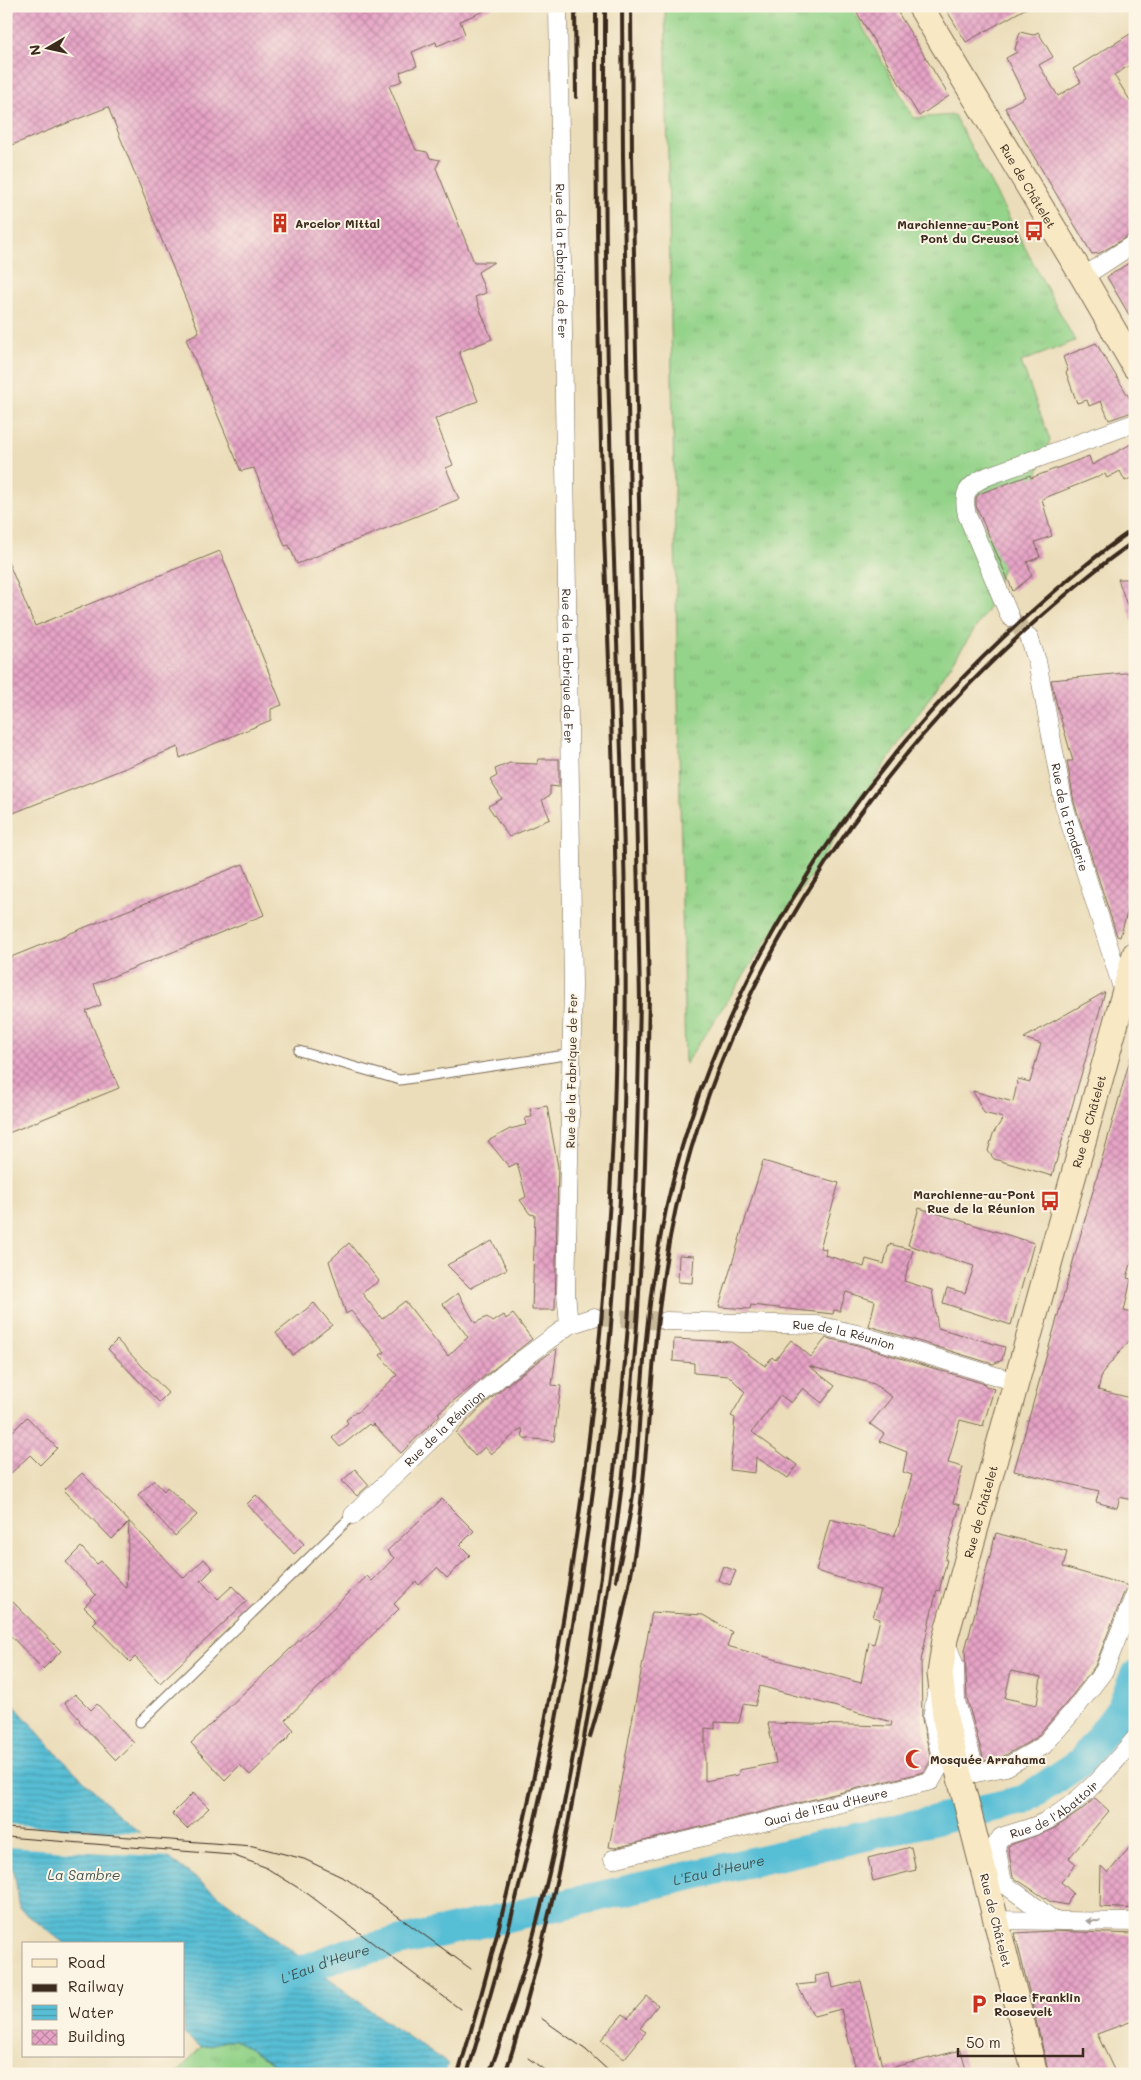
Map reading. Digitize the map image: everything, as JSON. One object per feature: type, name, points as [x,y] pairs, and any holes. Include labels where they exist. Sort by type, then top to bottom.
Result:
[{"type":"main road","name":"Rue de Châtelet","points":[[920,6],[1084,276],[1135,367]]},
{"type":"main road","name":"Rue de Châtelet","points":[[1035,2074],[974,1834],[969,1780],[946,1723],[940,1674],[945,1639],[1135,954]]},
{"type":"street","name":"Rue de la Fabrique de Fer","points":[[558,6],[566,451],[572,1054],[566,1293],[569,1325]]},
{"type":"street","points":[[1084,276],[1135,243]]},
{"type":"street","points":[[1010,617],[968,515],[964,503],[967,491],[974,482],[988,476],[1135,423]]},
{"type":"street","name":"Rue de la Fonderie","points":[[1029,637],[1037,661],[1064,805],[1124,994]]},
{"type":"street","name":"Rue de la Réunion","points":[[353,1515],[463,1409],[507,1371],[569,1325],[594,1317]]},
{"type":"street","name":"Rue de la Réunion","points":[[666,1320],[817,1324],[857,1334],[1016,1382]]},
{"type":"street","points":[[945,1639],[955,1666],[956,1701],[969,1780],[1006,1767],[1043,1746],[1104,1671],[1135,1594]]},
{"type":"street","name":"Quai de l'Eau d'Heure","points":[[612,1859],[931,1781],[942,1762],[932,1717],[940,1674]]},
{"type":"street","name":"Rue de l'Abattoir","points":[[1052,1919],[1003,1882],[996,1845],[1001,1837],[1025,1831],[1048,1820],[1082,1796],[1135,1739]]},
{"type":"street","points":[[995,1920],[1052,1919],[1135,1922]]},
{"type":"lane","points":[[299,1051],[400,1080],[572,1054]]},
{"type":"lane","points":[[140,1722],[353,1515]]},
{"type":"green space","points":[[665,6],[851,6],[914,118],[954,115],[1075,341],[1021,362],[1050,440],[987,611],[685,1064]]},
{"type":"green space","points":[[234,2039],[289,2074],[176,2074],[201,2047]]},
{"type":"water","name":"La Sambre","points":[[6,1696],[57,1754],[119,1815],[173,1861],[382,2019],[463,2074],[289,2074],[234,2039],[201,2047],[185,2035],[185,1942],[62,1942],[20,1909],[14,1871],[6,1864]]},
{"type":"pier","points":[[6,1824],[143,1833],[172,1857],[6,1847]]},
{"type":"pier","points":[[449,2061],[465,2072],[466,2074],[445,2074]]},
{"type":"building","name":"Arcelor Mittal","points":[[6,6],[496,6],[460,21],[465,34],[437,46],[436,42],[412,52],[417,66],[400,72],[402,81],[389,86],[416,150],[427,152],[430,158],[440,160],[436,168],[474,262],[494,262],[478,272],[486,293],[475,297],[492,339],[459,352],[478,401],[435,419],[453,465],[446,468],[459,499],[297,564],[289,545],[285,546],[254,468],[241,471],[186,339],[199,332],[108,107],[12,145],[6,131]]},
{"type":"building","points":[[853,6],[894,6],[949,96],[919,116]]},
{"type":"building","points":[[944,6],[1030,6],[966,42]]},
{"type":"building","points":[[1135,31],[1135,62],[1114,75],[1135,108],[1135,232],[1100,253],[1092,254],[1005,108],[1025,97],[1006,58],[1017,52],[1015,49],[1020,32],[1033,35],[1038,32],[1053,57],[1039,65],[1058,96],[1081,82],[1073,69]]},
{"type":"building","points":[[1135,259],[1135,325],[1107,277]]},
{"type":"building","points":[[1096,343],[1135,407],[1135,411],[1109,420],[1101,401],[1089,406],[1087,400],[1077,403],[1063,357]]},
{"type":"building","points":[[1135,442],[1135,476],[1125,481],[1120,471],[1107,478],[1105,474],[1042,499],[1052,536],[1035,542],[1040,557],[1027,562],[1032,576],[1013,591],[976,506],[976,498],[979,494],[1030,475],[1031,478],[1089,456],[1092,465]]},
{"type":"building","points":[[220,551],[282,705],[271,709],[271,720],[180,758],[178,747],[6,816],[6,557],[35,626]]},
{"type":"building","points":[[1118,579],[1135,579],[1135,622],[1133,622]]},
{"type":"building","points":[[1135,672],[1135,886],[1120,937],[1117,936],[1074,802],[1067,761],[1073,761],[1051,680]]},
{"type":"building","points":[[538,759],[559,759],[559,787],[550,786],[550,795],[542,800],[550,819],[509,837],[488,806],[502,799],[490,780],[497,776],[495,769],[510,763],[537,764]]},
{"type":"building","points":[[243,864],[264,915],[94,984],[101,1005],[86,1011],[119,1088],[6,1134],[6,959]]},
{"type":"building","points":[[1105,992],[1052,1176],[994,1159],[988,1151],[993,1134],[1003,1118],[984,1113],[973,1091],[1013,1102],[1018,1079],[1030,1082],[1041,1044],[1024,1038]]},
{"type":"building","points":[[1131,1056],[1135,1057],[1135,1250],[1127,1278],[1131,1279],[1124,1311],[1135,1314],[1135,1334],[1102,1373],[1098,1390],[1135,1399],[1135,1501],[1120,1497],[1117,1508],[1096,1502],[1099,1491],[1014,1471]]},
{"type":"building","points":[[547,1106],[558,1167],[555,1310],[532,1310],[535,1215],[530,1214],[520,1200],[526,1197],[517,1163],[509,1167],[488,1141],[510,1129],[526,1125],[525,1118],[532,1117],[530,1109]]},
{"type":"building","points":[[763,1161],[839,1183],[820,1248],[826,1249],[825,1255],[864,1267],[866,1259],[884,1264],[889,1244],[913,1250],[904,1281],[932,1290],[938,1328],[1005,1347],[1002,1360],[993,1364],[869,1326],[875,1301],[846,1292],[840,1311],[834,1310],[833,1314],[751,1305],[750,1309],[719,1307]]},
{"type":"building","points":[[919,1208],[1034,1243],[1011,1325],[943,1303],[947,1288],[965,1293],[974,1266],[908,1245]]},
{"type":"building","points":[[492,1241],[507,1269],[470,1288],[447,1265]]},
{"type":"building","points":[[349,1243],[379,1281],[362,1293],[382,1319],[405,1301],[448,1356],[468,1337],[443,1304],[458,1293],[475,1323],[487,1317],[493,1322],[504,1315],[506,1319],[513,1314],[532,1339],[438,1413],[440,1415],[401,1453],[373,1424],[371,1426],[369,1424],[340,1447],[332,1438],[348,1423],[346,1420],[357,1413],[397,1375],[380,1355],[385,1352],[351,1311],[346,1314],[329,1261]]},
{"type":"building","points":[[679,1255],[694,1256],[692,1283],[678,1282]]},
{"type":"building","points":[[314,1303],[332,1325],[293,1355],[276,1333]]},
{"type":"building","points":[[826,1338],[854,1344],[985,1384],[985,1386],[994,1389],[983,1426],[960,1420],[948,1463],[963,1467],[953,1503],[960,1505],[945,1560],[947,1560],[939,1591],[937,1590],[930,1618],[921,1661],[922,1719],[931,1760],[924,1772],[615,1848],[609,1847],[652,1612],[703,1615],[732,1632],[727,1646],[861,1683],[869,1642],[874,1644],[880,1619],[873,1617],[881,1590],[816,1571],[830,1519],[894,1536],[898,1527],[912,1475],[903,1472],[907,1452],[879,1441],[884,1434],[870,1424],[892,1397],[874,1384],[809,1366],[835,1386],[822,1403],[803,1388],[791,1403],[780,1395],[752,1432],[797,1465],[788,1478],[756,1457],[755,1473],[730,1470],[735,1418],[731,1416],[745,1392],[729,1376],[694,1373],[694,1363],[673,1361],[674,1339],[731,1342],[765,1366],[772,1357],[775,1360],[791,1340],[811,1357]],"holes":[[[760,1686],[892,1722],[891,1726],[768,1723],[776,1763],[739,1770],[737,1775],[705,1781],[705,1728],[715,1729],[715,1722],[739,1723],[743,1704],[755,1706]]]},
{"type":"building","points":[[117,1340],[168,1393],[159,1402],[108,1349]]},
{"type":"building","points":[[557,1348],[552,1385],[561,1386],[554,1441],[523,1438],[522,1428],[491,1454],[485,1447],[475,1456],[456,1433],[479,1409],[514,1379]]},
{"type":"building","points":[[27,1417],[57,1448],[40,1465],[30,1455],[6,1478],[6,1438]]},
{"type":"building","points":[[355,1469],[369,1485],[357,1496],[342,1481]]},
{"type":"building","points":[[82,1473],[184,1578],[204,1559],[213,1569],[201,1581],[218,1599],[232,1586],[247,1601],[160,1683],[135,1657],[130,1662],[93,1624],[97,1620],[84,1607],[96,1595],[66,1562],[81,1547],[97,1564],[101,1561],[126,1588],[129,1522],[112,1539],[64,1490]]},
{"type":"building","points":[[154,1480],[164,1491],[167,1487],[197,1515],[175,1536],[138,1495]]},
{"type":"building","points":[[256,1495],[304,1544],[294,1554],[247,1504]]},
{"type":"building","points":[[442,1499],[474,1531],[460,1545],[470,1555],[447,1578],[437,1568],[419,1585],[416,1581],[394,1604],[399,1609],[285,1720],[294,1730],[290,1736],[250,1775],[240,1765],[225,1780],[191,1743],[367,1576],[372,1581],[394,1558],[387,1551]]},
{"type":"building","points":[[996,1533],[1067,1552],[1063,1567],[1129,1586],[1125,1590],[1095,1666],[1036,1738],[1002,1757],[984,1761],[967,1699],[965,1650]],"holes":[[[1011,1671],[1041,1677],[1037,1705],[1005,1698]]]},
{"type":"building","points":[[723,1566],[736,1571],[730,1585],[718,1580]]},
{"type":"building","points":[[13,1602],[61,1651],[43,1669],[6,1631],[6,1608]]},
{"type":"building","points":[[75,1694],[91,1710],[97,1704],[134,1743],[116,1760],[79,1722],[80,1720],[65,1703]]},
{"type":"building","points":[[193,1793],[209,1808],[187,1829],[172,1814]]},
{"type":"building","points":[[1095,1798],[1109,1811],[1069,1858],[1076,1864],[1061,1882],[1073,1893],[1067,1905],[1051,1902],[1013,1877],[1008,1846],[1053,1829],[1079,1812]]},
{"type":"building","points":[[1135,1841],[1135,1909],[1100,1907],[1101,1866],[1108,1873]]},
{"type":"building","points":[[911,1847],[916,1870],[873,1881],[868,1858]]},
{"type":"building","points":[[1052,1931],[1135,1934],[1135,2020],[1097,2034],[1116,2074],[1049,2074],[1015,1933]]},
{"type":"building","points":[[830,1973],[833,1988],[861,1981],[884,2074],[857,2074],[841,2009],[814,2016],[797,1985],[816,1983],[815,1976]]},
{"type":"building","points":[[647,1996],[658,2005],[640,2028],[646,2032],[624,2059],[601,2040],[623,2014],[628,2018]]},
{"type":"building","points":[[961,2050],[967,2074],[887,2074],[886,2069]]},
{"type":"waterway","name":"L'Eau d'Heure","points":[[274,1981],[345,1954],[1024,1800],[1081,1762],[1121,1709],[1135,1675]]},
{"type":"tunnel","points":[[1010,617],[1029,637]]},
{"type":"tunnel","points":[[594,1317],[666,1321]]},
{"type":"tram line","points":[[6,1828],[253,1846],[304,1859],[348,1880],[471,1969]]},
{"type":"tram line","points":[[6,1837],[232,1855],[265,1867],[308,1894],[460,2009]]},
{"type":"tram line","points":[[541,2018],[586,2050],[612,2074]]},
{"type":"tram line","points":[[528,2058],[550,2074]]},
{"type":"railway","points":[[575,6],[576,97]]},
{"type":"railway","points":[[458,2074],[469,2039],[515,1861],[531,1790],[562,1628],[586,1465],[603,1301],[609,1219],[615,1058],[616,901],[599,383],[596,6]]},
{"type":"railway","points":[[467,2074],[500,1960],[529,1844],[554,1728],[593,1492],[616,1256],[623,1137],[626,962],[607,328],[605,6]]},
{"type":"railway","points":[[489,2074],[504,2033],[536,1927],[550,1869],[580,1719],[608,1523],[622,1401],[633,1243],[640,999],[623,156],[622,6]]},
{"type":"railway","points":[[505,2074],[541,1949],[568,1823],[594,1681],[626,1449],[640,1275],[645,1170],[649,996],[632,156],[631,6]]},
{"type":"railway","points":[[616,1580],[633,1494],[648,1316],[661,1234],[682,1147],[711,1062],[748,979],[792,899],[842,823],[898,751],[957,683],[1021,621],[1091,561],[1135,528]]},
{"type":"railway","points":[[590,1737],[617,1641],[632,1568],[641,1505],[659,1313],[670,1237],[691,1148],[721,1062],[759,978],[804,898],[855,821],[911,749],[973,681],[1039,618],[1098,568],[1135,541]]},
{"type":"place","name":"Arcelor Mittal","points":[[280,223]]},
{"type":"place","name":"Marchienne-au-Pont Pont du Creusot","points":[[1034,231]]},
{"type":"place","name":"Marchienne-au-Pont Rue de la Réunion","points":[[1050,1201]]},
{"type":"place","name":"Mosquée Arrahama","points":[[915,1759]]},
{"type":"place","name":"Place Franklin Roosevelt","points":[[979,2004]]}]
